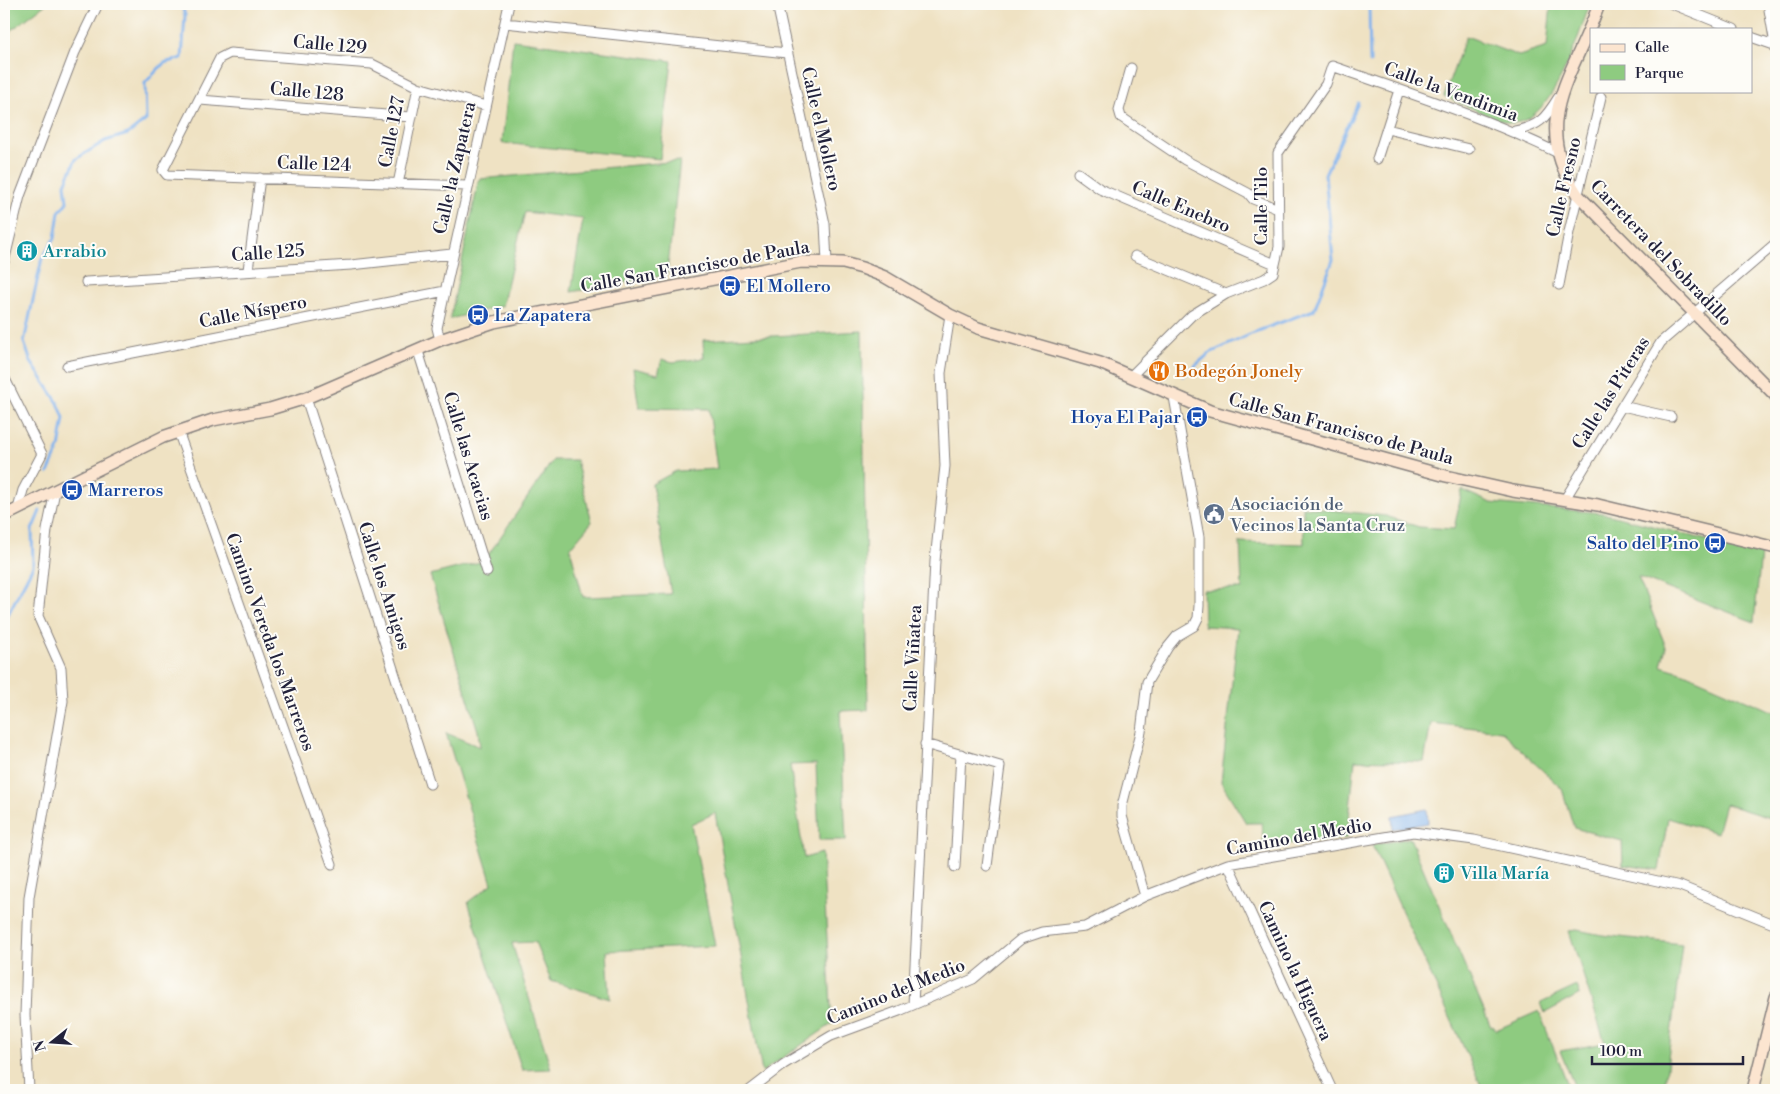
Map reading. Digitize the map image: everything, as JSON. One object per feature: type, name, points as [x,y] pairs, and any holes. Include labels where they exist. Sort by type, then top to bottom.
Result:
[{"type":"main road","name":"Carretera del Sobradillo","points":[[1599,4],[1560,95],[1554,129],[1558,153],[1570,182],[1577,194],[1776,396]]},
{"type":"main road","name":"Calle San Francisco de Paula","points":[[4,516],[178,432],[213,420],[270,409],[306,398],[440,340],[494,322],[801,262],[827,262],[862,268],[884,277],[950,315],[1007,338],[1100,363],[1174,397],[1210,411],[1446,476],[1513,491],[1598,504],[1776,548]]},
{"type":"main road","points":[[1753,1090],[1776,997]]},
{"type":"street","points":[[4,262],[20,196],[75,52],[98,4]]},
{"type":"street","name":"Calle la Zapatera","points":[[440,340],[437,328],[452,254],[509,4]]},
{"type":"street","name":"Calle el Mollero","points":[[777,4],[825,224],[827,262]]},
{"type":"street","points":[[1672,4],[1732,28]]},
{"type":"street","points":[[1768,4],[1775,47]]},
{"type":"street","points":[[505,23],[787,53]]},
{"type":"street","points":[[1752,37],[1775,47]]},
{"type":"street","name":"Calle 129","points":[[200,100],[224,54],[230,53],[372,64],[418,87],[486,106]]},
{"type":"street","name":"Calle la Vendimia","points":[[1332,66],[1515,132],[1558,153]]},
{"type":"street","name":"Calle Tilo","points":[[1131,376],[1186,319],[1226,294],[1264,279],[1273,273],[1279,247],[1278,153],[1326,84],[1332,66]]},
{"type":"street","points":[[1131,68],[1119,110],[1121,117],[1185,160],[1248,193],[1253,199],[1278,209]]},
{"type":"street","name":"Calle 127","points":[[398,184],[418,87]]},
{"type":"street","points":[[1377,160],[1399,90]]},
{"type":"street","points":[[1515,132],[1538,124],[1546,117],[1560,95]]},
{"type":"street","name":"Calle Fresno","points":[[1559,285],[1577,194],[1602,96]]},
{"type":"street","name":"Calle 128","points":[[200,100],[411,117]]},
{"type":"street","name":"Calle 124","points":[[200,100],[164,170],[167,175],[467,186]]},
{"type":"street","points":[[1387,129],[1469,149]]},
{"type":"street","name":"Calle Enebro","points":[[1078,173],[1100,189],[1275,264]]},
{"type":"street","points":[[248,270],[260,178]]},
{"type":"street","name":"Calle las Piteras","points":[[1565,499],[1661,342],[1776,243]]},
{"type":"street","name":"Calle 125","points":[[86,282],[248,270],[351,265],[452,254]]},
{"type":"street","points":[[1135,256],[1226,294]]},
{"type":"street","name":"Calle Níspero","points":[[67,366],[445,291]]},
{"type":"street","name":"Calle Viñatea","points":[[912,1004],[937,529],[945,466],[941,373],[950,315]]},
{"type":"street","name":"Calle las Acacias","points":[[418,350],[487,572]]},
{"type":"street","points":[[4,377],[42,454],[23,490],[18,509]]},
{"type":"street","points":[[1145,896],[1122,816],[1122,806],[1140,732],[1147,682],[1168,647],[1178,636],[1194,626],[1198,618],[1199,606],[1199,537],[1174,397]]},
{"type":"street","name":"Calle los Amigos","points":[[306,398],[430,784]]},
{"type":"street","points":[[1622,406],[1671,417]]},
{"type":"street","name":"Camino Vereda los Marreros","points":[[178,432],[332,864]]},
{"type":"street","points":[[29,1090],[25,1015],[29,897],[63,701],[61,668],[38,616],[47,530],[56,491]]},
{"type":"street","points":[[925,744],[1000,766],[987,866]]},
{"type":"street","points":[[956,867],[961,754]]},
{"type":"street","name":"Camino del Medio","points":[[750,1090],[784,1064],[823,1040],[974,979],[1021,940],[1042,932],[1085,926],[1145,896],[1228,864],[1413,832],[1474,840],[1680,886],[1776,925]]},
{"type":"street","name":"Camino la Higuera","points":[[1228,864],[1332,1090]]},
{"type":"green space","points":[[4,4],[46,4],[4,36]]},
{"type":"green space","points":[[1551,4],[1590,4],[1562,76],[1552,94],[1540,109],[1527,119],[1512,123],[1490,116],[1444,96],[1466,36],[1519,56],[1547,47]]},
{"type":"green space","points":[[513,40],[672,61],[660,159],[502,143]]},
{"type":"green space","points":[[680,161],[667,275],[571,292],[583,219],[525,212],[502,306],[450,319],[479,179]]},
{"type":"green space","points":[[862,331],[868,710],[840,711],[846,840],[819,840],[816,764],[790,765],[804,858],[822,853],[832,1024],[762,1072],[715,813],[691,824],[715,946],[607,951],[610,999],[551,981],[535,942],[512,943],[551,1069],[522,1070],[468,902],[492,884],[446,733],[480,747],[478,731],[430,575],[484,561],[553,460],[576,460],[592,522],[570,548],[583,597],[671,594],[652,484],[676,471],[717,469],[709,409],[639,408],[633,368],[658,374],[662,359],[673,362],[704,358],[703,340]]},
{"type":"green space","points":[[1462,490],[1491,503],[1602,513],[1761,554],[1754,622],[1638,577],[1666,647],[1661,666],[1684,673],[1776,713],[1776,820],[1725,804],[1717,833],[1668,818],[1659,870],[1623,865],[1622,841],[1574,828],[1562,789],[1501,731],[1431,723],[1424,762],[1355,760],[1347,838],[1263,846],[1262,823],[1246,823],[1221,782],[1238,628],[1204,626],[1203,590],[1242,589],[1240,542],[1304,544],[1303,507],[1386,516],[1419,527],[1454,529]]},
{"type":"green space","points":[[1410,838],[1491,1027],[1493,1026],[1496,1030],[1539,1011],[1570,1090],[1483,1090],[1372,845]]},
{"type":"green space","points":[[1577,930],[1602,935],[1682,944],[1665,1084],[1738,1087],[1738,1090],[1576,1090],[1560,1051],[1605,1043],[1569,931]]},
{"type":"green space","points":[[1577,986],[1580,994],[1545,1013],[1541,1003]]},
{"type":"water","points":[[1427,809],[1428,823],[1393,829],[1392,816]]},
{"type":"waterway","points":[[48,473],[59,448],[64,418],[58,403],[31,362],[24,342],[42,258],[55,238],[59,212],[67,202],[65,184],[76,159],[105,141],[128,134],[146,120],[145,83],[164,63],[182,58],[185,15],[181,4]]},
{"type":"waterway","points":[[1369,4],[1370,63]]},
{"type":"waterway","points":[[1183,376],[1210,353],[1258,331],[1314,310],[1333,260],[1325,174],[1358,103]]},
{"type":"waterway","points":[[4,622],[33,566],[32,530],[40,511]]},
{"type":"place","name":"Arrabio","points":[[27,251]]},
{"type":"place","name":"El Mollero","points":[[730,286]]},
{"type":"place","name":"La Zapatera","points":[[478,315]]},
{"type":"place","name":"Bodegón Jonely","points":[[1159,371]]},
{"type":"place","name":"Hoya El Pajar","points":[[1197,417]]},
{"type":"place","name":"Marreros","points":[[72,490]]},
{"type":"place","name":"Asociación de Vecinos la Santa Cruz","points":[[1214,514]]},
{"type":"place","name":"Salto del Pino","points":[[1715,543]]},
{"type":"place","name":"Villa María","points":[[1444,873]]}]
